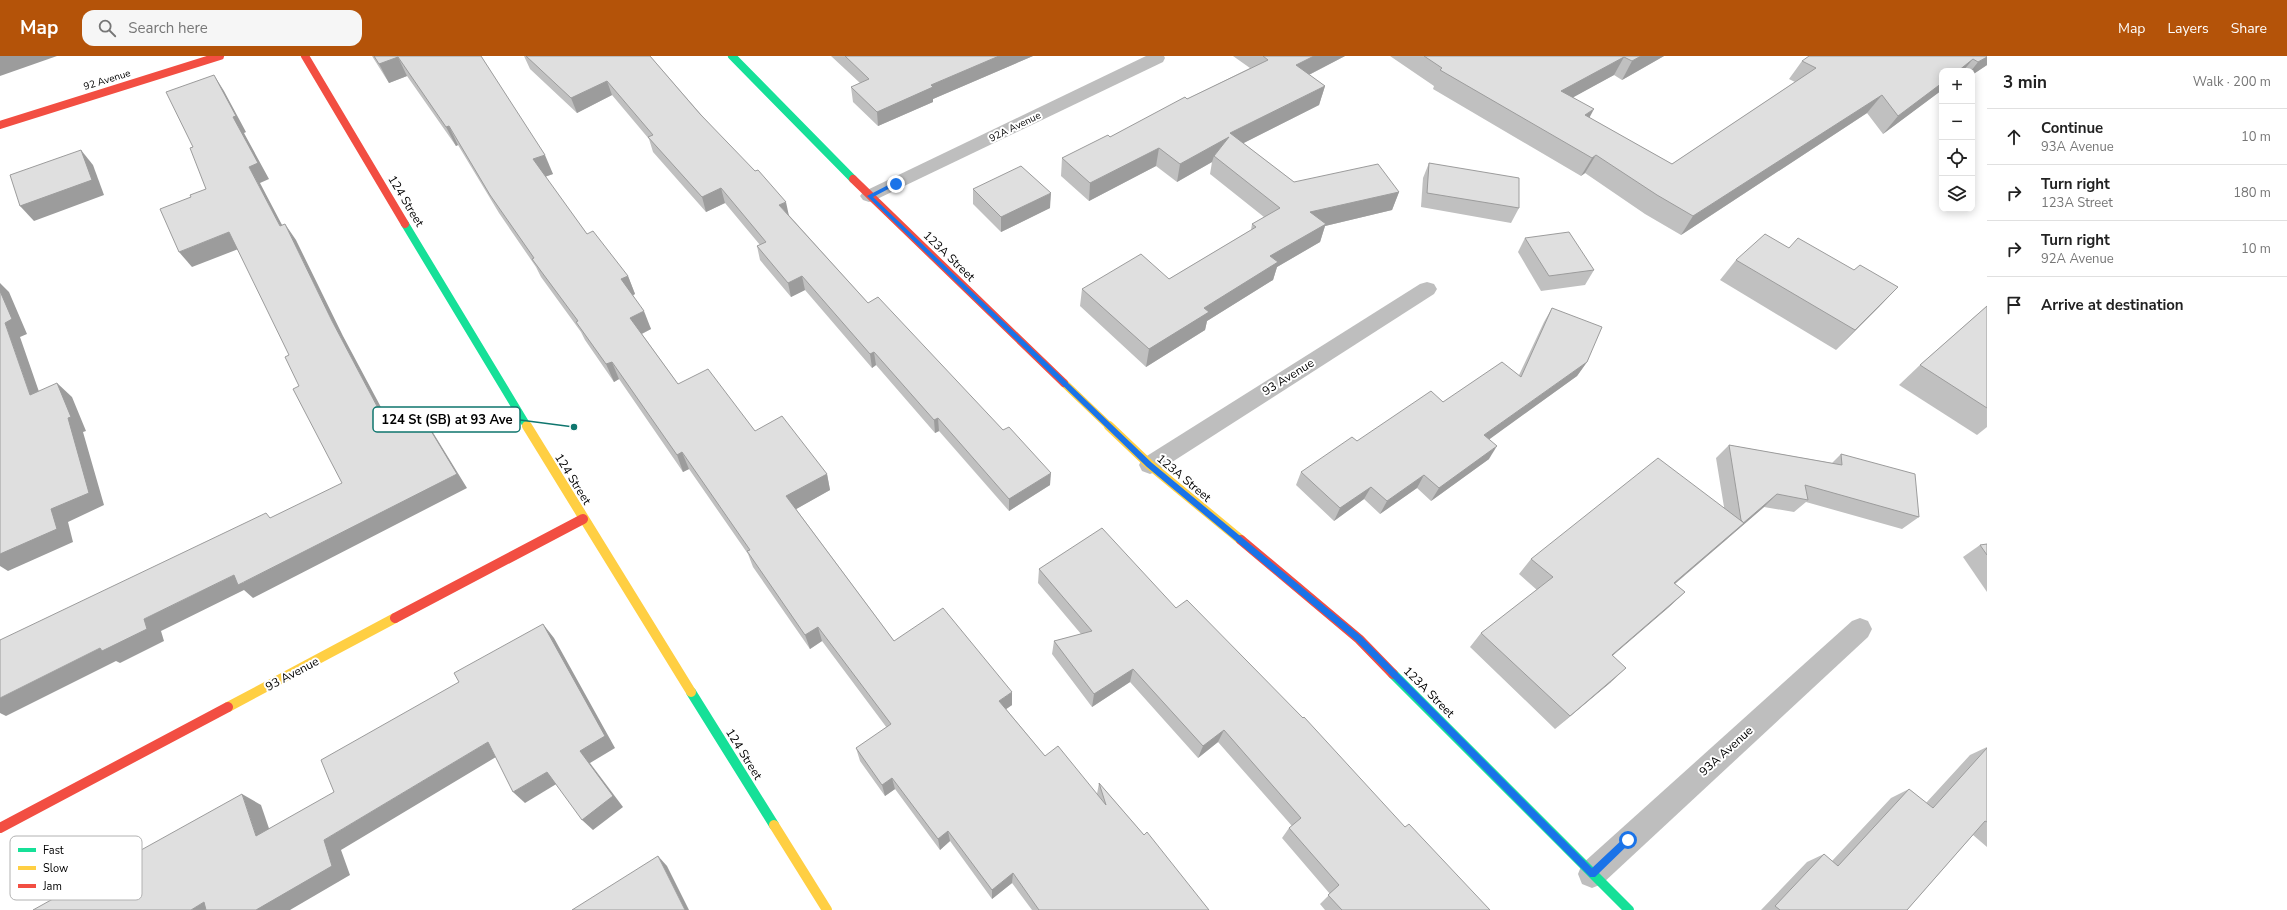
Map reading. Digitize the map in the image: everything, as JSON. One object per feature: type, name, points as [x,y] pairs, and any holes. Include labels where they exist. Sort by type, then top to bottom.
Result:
[{"type":"street","name":"92 Avenue","points":[[0,125],[220,56]]},
{"type":"street","name":"124 Street","points":[[305,56],[583,519],[827,910]]},
{"type":"street","name":"123A Street","points":[[732,56],[869,196],[1150,465],[1359,638],[1629,910]]},
{"type":"street","name":"92A Avenue","points":[[869,196],[1157,58],[1154,56]]},
{"type":"street","name":"93 Avenue","points":[[1150,465],[1427,289]]},
{"type":"street","name":"93 Avenue","points":[[0,828],[583,519]]},
{"type":"street","name":"93A Avenue","points":[[1592,874],[1860,628]]},
{"type":"building","points":[[374,56],[481,56],[545,155],[533,159],[587,234],[593,231],[628,276],[621,279],[644,311],[630,318],[678,384],[708,369],[755,431],[782,416],[827,474],[786,496],[894,641],[943,608],[1012,692],[999,701],[1045,756],[1058,746],[1106,805],[1099,783],[1144,835],[1147,832],[1209,910],[1039,910],[1013,873],[992,890],[948,831],[938,839],[892,778],[882,785],[856,748],[891,724],[818,627],[805,635],[747,551],[750,550],[682,452],[677,455],[612,362],[606,364],[576,322],[578,321],[532,259],[534,258],[490,195],[449,126],[446,127],[398,57],[379,64]]},
{"type":"building","points":[[526,56],[650,56],[700,114],[755,171],[758,170],[786,202],[779,205],[868,303],[878,297],[1003,430],[1009,427],[1051,473],[1009,499],[938,418],[934,420],[874,352],[870,354],[802,276],[788,283],[757,246],[766,242],[721,188],[702,197],[648,137],[653,135],[607,81],[571,98]]},
{"type":"building","points":[[845,56],[999,56],[931,85],[933,87],[877,112],[851,87],[869,79]]},
{"type":"building","points":[[1263,56],[1314,56],[1296,65],[1325,86],[1230,133],[1294,182],[1378,164],[1399,192],[1310,212],[1326,224],[1270,256],[1278,262],[1204,308],[1209,312],[1149,349],[1082,289],[1141,254],[1169,279],[1256,227],[1252,224],[1280,208],[1214,156],[1229,137],[1180,164],[1159,148],[1090,183],[1062,158],[1108,135],[1110,137],[1185,97],[1187,99],[1268,60]]},
{"type":"building","points":[[1424,56],[1641,56],[1632,61],[1624,57],[1561,91],[1594,109],[1585,115],[1672,164],[1816,68],[1802,61],[1809,56],[1987,56],[1978,62],[1973,59],[1962,68],[1939,68],[1939,85],[1898,116],[1882,95],[1693,216],[1657,195],[1596,155],[1592,158],[1440,70],[1442,68]]},
{"type":"building","points":[[214,75],[236,116],[233,117],[258,163],[249,167],[280,226],[285,224],[332,321],[388,427],[419,411],[457,474],[238,585],[234,575],[144,619],[147,629],[102,651],[100,648],[0,698],[0,640],[266,513],[270,518],[342,483],[293,389],[299,386],[285,357],[289,355],[229,232],[179,252],[160,209],[191,197],[190,195],[206,189],[190,148],[193,147],[166,92]]},
{"type":"building","points":[[81,150],[92,180],[20,206],[10,175]]},
{"type":"building","points":[[1429,163],[1519,178],[1519,208],[1427,193]]},
{"type":"building","points":[[1021,166],[1051,193],[1001,217],[973,189]]},
{"type":"building","points":[[1569,232],[1594,270],[1549,276],[1525,238]]},
{"type":"building","points":[[1765,234],[1789,248],[1798,238],[1854,270],[1860,265],[1898,287],[1855,330],[1736,260]]},
{"type":"building","points":[[0,291],[12,319],[5,323],[30,395],[57,383],[71,417],[68,418],[89,493],[51,509],[57,529],[0,554]]},
{"type":"building","points":[[1987,306],[1987,408],[1920,365]]},
{"type":"building","points":[[1552,308],[1602,327],[1587,362],[1484,435],[1497,446],[1439,488],[1424,475],[1387,501],[1371,487],[1340,508],[1301,472],[1352,437],[1357,441],[1431,391],[1443,402],[1502,362],[1521,377]]},
{"type":"building","points":[[1729,445],[1842,465],[1841,454],[1915,474],[1919,517],[1805,485],[1808,500],[1777,494],[1744,523],[1741,520]]},
{"type":"building","points":[[1658,458],[1744,523],[1674,583],[1685,592],[1612,655],[1626,668],[1570,716],[1481,633],[1553,577],[1531,559]]},
{"type":"building","points":[[1102,528],[1176,608],[1187,600],[1303,718],[1304,717],[1405,827],[1409,824],[1490,910],[1342,910],[1328,895],[1339,885],[1289,828],[1301,818],[1224,730],[1203,746],[1133,669],[1094,694],[1054,641],[1092,631],[1039,569]]},
{"type":"building","points":[[1987,544],[1987,555],[1980,545]]},
{"type":"building","points":[[543,624],[605,736],[580,751],[613,796],[582,820],[547,772],[513,792],[488,742],[324,840],[332,866],[256,910],[206,910],[204,902],[191,910],[33,910],[51,900],[142,900],[142,850],[242,794],[256,836],[334,792],[321,760],[459,682],[454,673]]},
{"type":"building","points":[[1987,748],[1987,822],[1985,821],[1907,910],[1780,910],[1775,906],[1824,854],[1838,866],[1909,789],[1933,808]]},
{"type":"building","points":[[658,856],[685,910],[572,910]]},
{"type":"traffic: fast","points":[[732,56],[853,179]]},
{"type":"traffic: fast","points":[[405,224],[527,426]]},
{"type":"traffic: fast","points":[[1393,674],[1629,910]]},
{"type":"traffic: fast","points":[[691,692],[774,825]]},
{"type":"traffic: slow","points":[[1064,383],[1150,465],[1241,540]]},
{"type":"traffic: slow","points":[[527,426],[691,692]]},
{"type":"traffic: slow","points":[[228,707],[395,618]]},
{"type":"traffic: slow","points":[[774,825],[827,910]]},
{"type":"traffic: jam","points":[[0,125],[220,56]]},
{"type":"traffic: jam","points":[[305,56],[405,224]]},
{"type":"traffic: jam","points":[[853,179],[1064,383]]},
{"type":"traffic: jam","points":[[395,618],[583,519]]},
{"type":"traffic: jam","points":[[1241,540],[1359,639],[1393,674]]},
{"type":"traffic: jam","points":[[0,828],[228,707]]},
{"type":"place","name":"124 St (SB) at 93 Ave","points":[[574,427]]},
{"type":"route","points":[[896,184],[869,196],[1150,465],[1230,532],[1284,574],[1359,638],[1592,874],[1628,840]]}]
